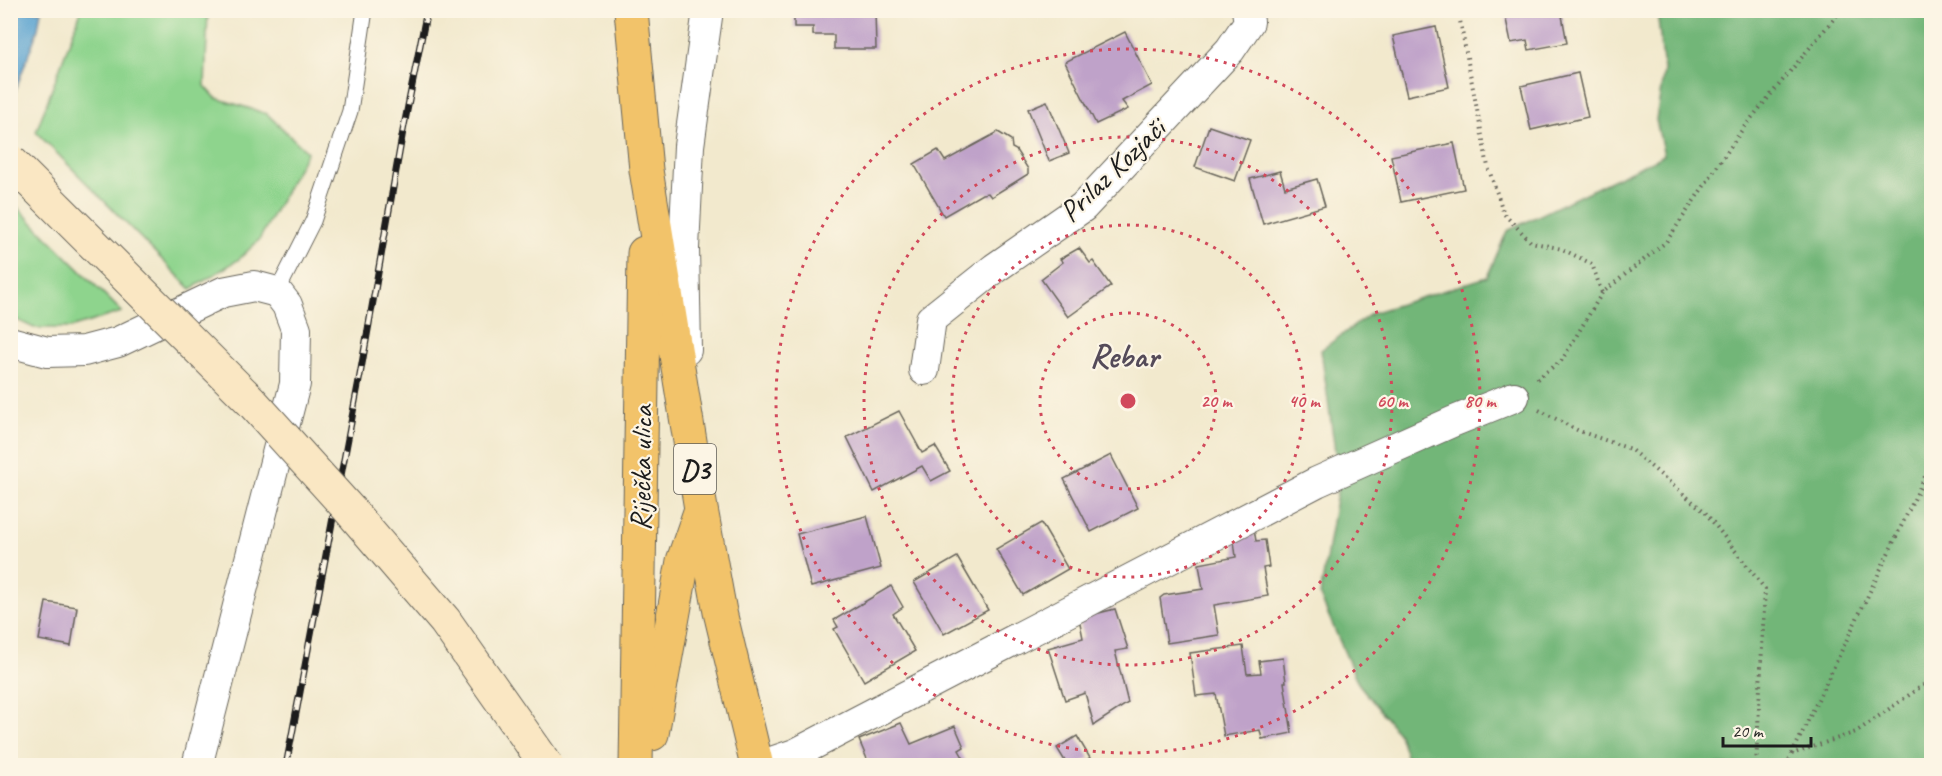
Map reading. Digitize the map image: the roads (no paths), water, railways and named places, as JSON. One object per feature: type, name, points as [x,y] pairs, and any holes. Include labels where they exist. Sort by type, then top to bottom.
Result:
[{"type":"main road","name":"Riječka ulica","points":[[631,10],[646,170],[701,509],[720,612],[758,765]]},
{"type":"main road","name":"Riječka ulica","points":[[636,765],[646,170]]},
{"type":"main road","points":[[646,765],[683,561],[701,509]]},
{"type":"street","name":"Riječka ulica","points":[[686,412],[684,248],[688,146],[708,10]]},
{"type":"street","name":"Prilaz Kozjači","points":[[924,370],[931,319],[995,268],[1083,207],[1230,50],[1249,22],[1247,10]]},
{"type":"street","points":[[10,161],[250,401],[348,508],[445,621],[547,765]]},
{"type":"street","points":[[10,342],[47,352],[84,351],[118,342],[223,292],[254,286],[277,292],[288,305],[296,329],[296,384],[197,765]]},
{"type":"street","points":[[758,765],[797,760],[1317,482],[1442,426],[1514,397]]},
{"type":"lane","points":[[277,292],[313,221],[350,111],[365,10]]},
{"type":"water","points":[[11,10],[41,11],[38,29],[11,102]]},
{"type":"railway","points":[[286,766],[427,10]]},
{"type":"district","name":"Rebar","points":[[1124,356]]}]
